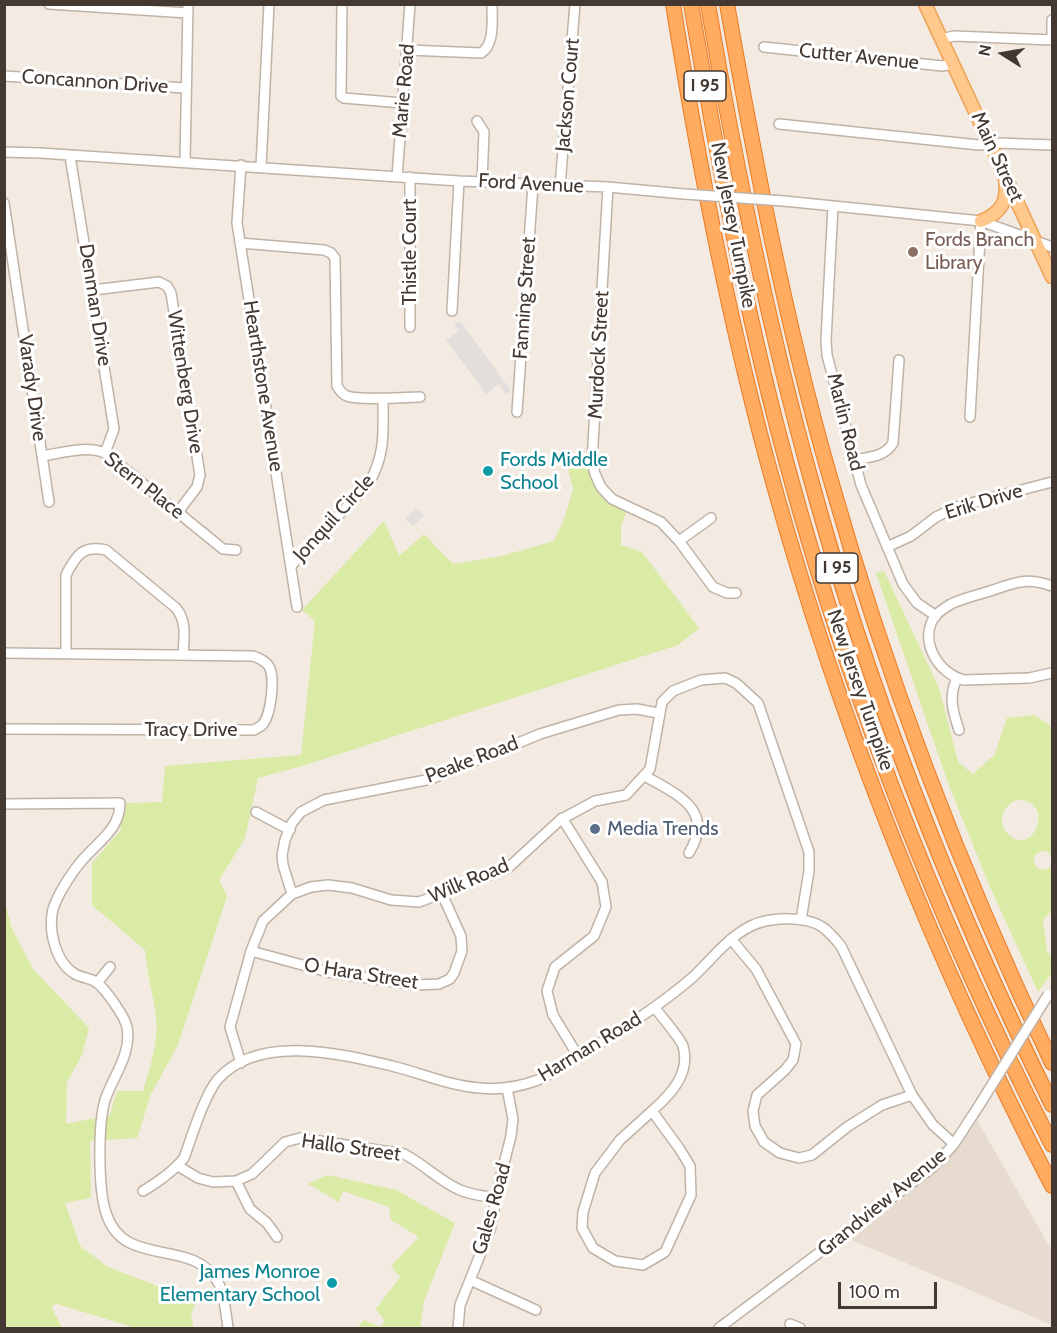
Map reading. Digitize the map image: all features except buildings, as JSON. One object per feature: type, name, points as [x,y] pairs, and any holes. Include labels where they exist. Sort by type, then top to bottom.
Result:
[{"type":"highway","name":"New Jersey Turnpike","points":[[673,4],[704,185],[733,323],[775,490],[810,605],[851,725],[904,865],[979,1037],[1053,1186]]},
{"type":"highway","name":"New Jersey Turnpike","points":[[691,4],[728,207],[754,329],[792,481],[828,600],[870,723],[930,878],[1008,1056],[1053,1145]]},
{"type":"highway","name":"New Jersey Turnpike","points":[[708,4],[739,169],[780,360],[810,477],[842,584],[887,717],[939,852],[995,983],[1053,1105]]},
{"type":"highway","name":"New Jersey Turnpike","points":[[728,4],[759,176],[787,306],[844,528],[900,700],[956,845],[1007,964],[1053,1062]]},
{"type":"main road","name":"Main Street","points":[[925,4],[1053,277]]},
{"type":"main road","points":[[981,221],[995,215],[1003,206],[1006,192],[1004,172]]},
{"type":"street","points":[[50,4],[188,9],[185,162]]},
{"type":"street","points":[[261,167],[269,4]]},
{"type":"street","points":[[342,4],[341,96],[344,99],[402,103]]},
{"type":"street","name":"Marie Road","points":[[397,177],[410,4]]},
{"type":"street","points":[[408,50],[481,53],[485,51],[489,44],[492,4]]},
{"type":"street","name":"Jackson Court","points":[[560,186],[575,4]]},
{"type":"street","points":[[941,39],[954,36],[1052,40],[1053,20]]},
{"type":"street","name":"Cutter Avenue","points":[[764,47],[942,66],[953,64]]},
{"type":"street","name":"Concannon Drive","points":[[4,76],[185,88]]},
{"type":"street","points":[[477,121],[484,132],[482,182]]},
{"type":"street","points":[[779,124],[979,145],[1053,145]]},
{"type":"street","name":"Ford Avenue","points":[[4,152],[241,165],[459,181],[608,187],[784,201],[981,221],[1053,246]]},
{"type":"street","name":"Denman Drive","points":[[70,156],[114,429],[105,453]]},
{"type":"street","name":"Hearthstone Avenue","points":[[241,165],[237,223],[297,607]]},
{"type":"street","name":"Thistle Court","points":[[410,177],[410,327]]},
{"type":"street","points":[[452,311],[459,181]]},
{"type":"street","name":"Fanning Street","points":[[517,412],[533,184]]},
{"type":"street","name":"Murdock Street","points":[[608,187],[592,460],[595,474],[601,487],[612,499],[661,522],[679,541],[713,587],[727,593],[736,593]]},
{"type":"street","name":"Varady Drive","points":[[4,203],[50,502]]},
{"type":"street","name":"Marlin Road","points":[[833,206],[827,355],[861,485],[909,595],[936,616]]},
{"type":"street","points":[[970,417],[981,221]]},
{"type":"street","points":[[240,243],[324,250],[331,253],[335,258],[337,386],[347,396],[420,397]]},
{"type":"street","name":"Wittenberg Drive","points":[[93,290],[159,282],[167,286],[171,294],[200,475],[197,487],[178,512]]},
{"type":"street","points":[[854,460],[880,455],[893,443],[899,360]]},
{"type":"street","name":"Jonquil Circle","points":[[291,566],[369,483],[377,470],[383,450],[383,398]]},
{"type":"street","name":"Stern Place","points":[[42,456],[80,450],[96,450],[105,453],[223,549],[236,550]]},
{"type":"street","name":"Erik Drive","points":[[887,547],[912,536],[936,517],[956,507],[1053,482]]},
{"type":"street","points":[[679,541],[711,518]]},
{"type":"street","points":[[66,653],[66,575],[71,564],[82,551],[94,548],[106,550],[182,615],[183,655]]},
{"type":"street","points":[[1053,586],[1021,582],[951,604],[936,616],[930,632],[931,649],[935,660],[957,678],[964,680],[1029,678],[1053,673]]},
{"type":"street","name":"Tracy Drive","points":[[4,653],[253,656],[269,666],[272,675],[270,702],[263,724],[254,730],[4,729]]},
{"type":"street","points":[[689,853],[697,839],[699,823],[693,811],[684,799],[645,776],[650,769],[658,713],[662,702],[670,693],[701,680],[725,678],[736,683],[758,703],[809,852],[809,871],[801,920]]},
{"type":"street","points":[[957,678],[951,696],[952,711],[959,730]]},
{"type":"street","name":"Peake Road","points":[[292,894],[283,866],[282,855],[285,840],[292,823],[301,812],[324,800],[430,779],[540,734],[619,710],[637,709],[658,713]]},
{"type":"street","name":"Wilk Road","points":[[241,1062],[230,1027],[251,951],[264,921],[292,894],[311,887],[328,885],[352,888],[391,900],[419,902],[508,868],[562,818],[595,801],[626,795],[645,776]]},
{"type":"street","points":[[4,804],[120,803],[114,827],[85,857],[60,894],[53,909],[52,932],[59,957],[74,974],[97,982],[112,1000],[127,1025],[128,1042],[123,1061],[104,1103],[101,1129],[100,1166],[106,1215],[123,1239],[136,1247],[184,1256],[200,1263],[218,1283],[225,1306],[228,1329]]},
{"type":"street","points":[[256,812],[290,830]]},
{"type":"street","points":[[562,818],[602,882],[606,907],[594,936],[555,967],[547,991],[553,1015],[578,1056]]},
{"type":"street","points":[[49,890],[60,894]]},
{"type":"street","name":"O Hara Street","points":[[251,951],[328,972],[415,985],[439,984],[450,979],[462,951],[461,936],[442,894]]},
{"type":"street","name":"Harman Road","points":[[142,1191],[178,1166],[184,1158],[212,1087],[226,1072],[241,1062],[278,1052],[317,1052],[391,1066],[461,1086],[483,1089],[507,1088],[539,1079],[655,1008],[694,976],[731,939],[750,926],[772,919],[801,920],[824,928],[841,946],[920,1110],[954,1144]]},
{"type":"street","points":[[731,939],[756,969],[796,1044],[793,1060],[757,1095],[753,1111],[756,1126],[764,1142],[780,1153],[799,1158],[812,1155],[847,1127],[882,1105],[912,1095]]},
{"type":"street","points":[[97,982],[110,967]]},
{"type":"street","name":"Grandview Avenue","points":[[719,1329],[926,1173],[954,1144],[1050,992]]},
{"type":"street","points":[[652,1111],[690,1166],[691,1194],[665,1252],[644,1265],[615,1261],[593,1248],[582,1228],[583,1212],[595,1173],[620,1140],[669,1095],[680,1079],[684,1067],[682,1046],[655,1008]]},
{"type":"street","name":"Gales Road","points":[[459,1329],[460,1305],[488,1238],[508,1151],[513,1119],[507,1088]]},
{"type":"street","name":"Hallo Street","points":[[236,1181],[252,1174],[285,1142],[307,1137],[404,1154],[426,1166],[457,1189],[497,1198]]},
{"type":"street","points":[[178,1166],[198,1178],[213,1182],[236,1181],[250,1209],[267,1223],[277,1237]]},
{"type":"street","points":[[470,1280],[536,1310]]},
{"type":"street","points":[[790,1324],[800,1329]]},
{"type":"shaded area","points":[[460,321],[511,391],[506,394],[499,384],[486,394],[446,340],[459,331],[454,325]]},
{"type":"shaded area","points":[[416,508],[424,515],[413,526],[405,519]]},
{"type":"shaded area","points":[[977,1120],[1052,1251],[1052,1325],[849,1239],[933,1173],[959,1147]]},
{"type":"green space","points":[[565,456],[593,457],[605,491],[629,506],[621,525],[621,545],[642,552],[699,628],[678,645],[302,766],[258,778],[245,838],[219,880],[227,896],[178,1045],[151,1094],[137,1138],[90,1141],[91,1198],[65,1203],[80,1246],[108,1267],[196,1301],[191,1315],[194,1328],[136,1328],[57,1304],[51,1306],[62,1328],[5,1328],[4,898],[12,929],[33,969],[89,1028],[82,1055],[67,1082],[66,1124],[110,1115],[117,1091],[143,1091],[153,1054],[157,1026],[145,950],[92,905],[92,863],[120,831],[124,803],[162,802],[165,766],[301,755],[315,621],[302,610],[384,521],[399,556],[424,534],[453,564],[502,556],[554,541],[565,517],[573,489]]},
{"type":"green space","points":[[884,571],[939,688],[958,762],[973,774],[995,754],[1007,718],[1034,715],[1052,727],[1052,857],[1047,851],[1040,852],[1034,859],[1037,868],[1042,870],[1052,865],[1052,910],[1043,920],[1047,951],[1052,959],[1052,973],[1038,992],[990,887],[948,783],[876,573]],"holes":[[[1017,800],[1029,802],[1036,808],[1039,817],[1037,826],[1033,834],[1026,839],[1017,840],[1004,829],[1003,814],[1012,802]]]},
{"type":"green space","points":[[327,1175],[396,1190],[455,1223],[424,1301],[420,1328],[357,1328],[364,1320],[380,1327],[385,1321],[376,1309],[400,1277],[391,1266],[419,1237],[391,1220],[389,1207],[343,1191],[339,1202],[308,1184]]},
{"type":"place","name":"Fords Branch Library","points":[[913,252]]},
{"type":"place","name":"Fords Middle School","points":[[488,471]]},
{"type":"place","name":"Media Trends","points":[[595,829]]},
{"type":"place","name":"James Monroe Elementary School","points":[[332,1283]]}]
